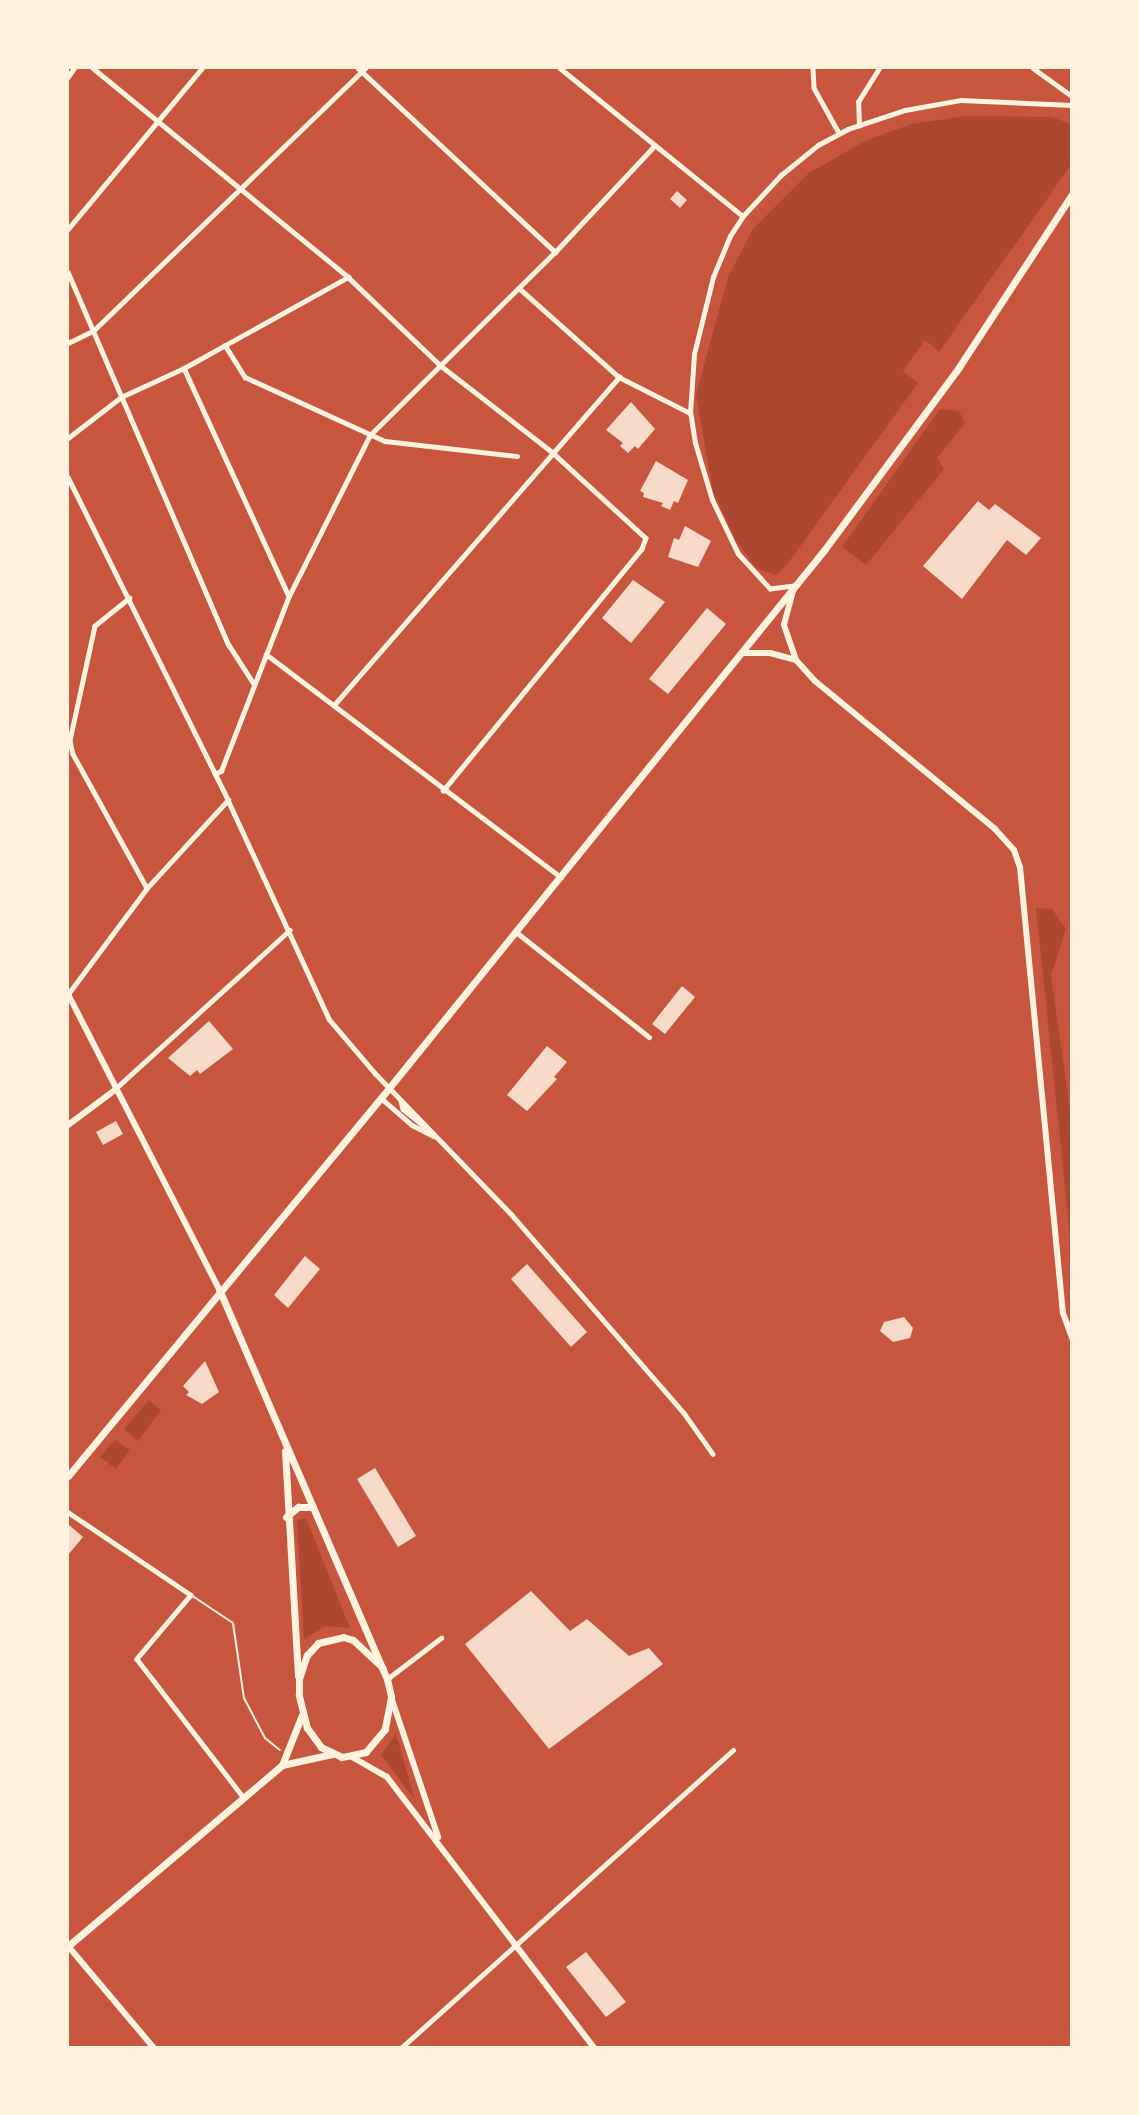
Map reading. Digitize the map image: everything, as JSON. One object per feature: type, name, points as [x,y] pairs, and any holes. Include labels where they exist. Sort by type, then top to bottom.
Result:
[{"type":"main road","points":[[68,1476],[219,1289],[381,1098],[744,652],[942,391],[1071,195]]},
{"type":"main road","points":[[794,586],[784,625],[796,660],[815,681],[995,829],[1014,850],[1020,867],[1063,1313],[1071,1338]]},
{"type":"main road","points":[[744,652],[770,653],[796,660]]},
{"type":"main road","points":[[68,994],[115,1090],[232,1311],[285,1448],[387,1679],[440,1843]]},
{"type":"main road","points":[[68,1125],[115,1090]]},
{"type":"main road","points":[[285,1448],[286,1516],[302,1715],[313,1738],[332,1754]]},
{"type":"main road","points":[[286,1516],[298,1507],[313,1507]]},
{"type":"main road","points":[[298,1679],[307,1655],[318,1643],[330,1637],[353,1640],[382,1667]]},
{"type":"main road","points":[[352,1757],[366,1752],[378,1740],[390,1717],[391,1697]]},
{"type":"main road","points":[[282,1766],[302,1715]]},
{"type":"main road","points":[[154,2048],[68,1946],[282,1766],[332,1754],[352,1757],[387,1777],[440,1843],[594,2048]]},
{"type":"street","points":[[68,77],[75,68]]},
{"type":"street","points":[[93,68],[348,277],[440,365],[552,452],[644,535],[646,542],[642,549],[443,791]]},
{"type":"street","points":[[68,230],[202,68]]},
{"type":"street","points":[[560,68],[742,216]]},
{"type":"street","points":[[813,68],[814,88],[840,133]]},
{"type":"street","points":[[859,126],[858,102],[879,68]]},
{"type":"street","points":[[1033,68],[1071,96]]},
{"type":"street","points":[[68,343],[93,331],[243,190],[362,69],[555,252]]},
{"type":"street","points":[[794,586],[770,589],[738,554],[712,500],[690,413],[694,354],[705,306],[730,236],[742,216],[801,158],[840,133],[905,110],[961,100],[1071,105]]},
{"type":"street","points":[[215,774],[220,771],[289,596],[370,435],[555,252],[655,145]]},
{"type":"street","points":[[68,272],[229,645],[254,684]]},
{"type":"street","points":[[68,438],[121,397],[184,368],[348,277]]},
{"type":"street","points":[[519,288],[619,377],[690,413]]},
{"type":"street","points":[[225,345],[245,377],[385,441],[517,456]]},
{"type":"street","points":[[184,368],[289,596]]},
{"type":"street","points":[[334,705],[619,377]]},
{"type":"street","points":[[68,477],[130,598],[228,800],[290,930],[329,1019],[400,1099],[403,1109],[430,1130],[512,1215],[684,1413],[714,1454]]},
{"type":"street","points":[[130,598],[94,626],[69,741],[73,754],[147,888]]},
{"type":"street","points":[[267,654],[443,791],[561,877]]},
{"type":"street","points":[[68,994],[147,888],[228,800]]},
{"type":"street","points":[[115,1090],[290,930]]},
{"type":"street","points":[[515,931],[649,1037]]},
{"type":"street","points":[[381,1098],[412,1125],[436,1137]]},
{"type":"street","points":[[68,1512],[191,1595],[137,1659],[244,1798]]},
{"type":"street","points":[[387,1679],[441,1638]]},
{"type":"street","points":[[401,2048],[733,1750]]},
{"type":"lane","points":[[191,1595],[232,1623],[243,1698],[265,1738],[280,1750]]},
{"type":"shaded area","points":[[966,116],[1052,117],[1071,124],[1071,165],[939,352],[925,340],[903,371],[918,383],[786,566],[776,575],[756,568],[736,541],[713,492],[696,395],[728,277],[753,229],[809,173],[867,140],[912,124]]},
{"type":"shaded area","points":[[940,409],[959,411],[965,423],[937,458],[944,469],[866,565],[842,547]]},
{"type":"shaded area","points":[[1036,908],[1052,909],[1066,929],[1051,976],[1071,1117],[1071,1245]]},
{"type":"shaded area","points":[[149,1400],[161,1410],[138,1441],[124,1429]]},
{"type":"shaded area","points":[[115,1440],[130,1450],[116,1469],[100,1457]]},
{"type":"shaded area","points":[[306,1518],[350,1628],[326,1626],[304,1639],[297,1520]]},
{"type":"shaded area","points":[[396,1734],[415,1800],[381,1755]]},
{"type":"building","points":[[677,191],[687,200],[680,208],[670,199]]},
{"type":"building","points":[[631,402],[655,429],[638,449],[635,446],[628,453],[620,446],[623,443],[606,430]]},
{"type":"building","points":[[656,461],[688,480],[678,503],[674,501],[670,510],[661,506],[663,503],[643,497],[644,493],[640,491]]},
{"type":"building","points":[[978,501],[989,510],[995,504],[1041,538],[1026,555],[1007,540],[962,599],[923,566]]},
{"type":"building","points":[[685,526],[711,541],[698,567],[668,557],[674,538],[679,540]]},
{"type":"building","points":[[633,580],[665,602],[631,643],[602,618]]},
{"type":"building","points":[[707,608],[726,624],[668,694],[649,679]]},
{"type":"building","points":[[682,986],[695,997],[665,1034],[652,1024]]},
{"type":"building","points":[[209,1021],[233,1049],[200,1074],[197,1070],[190,1076],[168,1058]]},
{"type":"building","points":[[547,1046],[567,1062],[554,1077],[557,1079],[527,1111],[507,1095]]},
{"type":"building","points":[[116,1121],[123,1134],[103,1145],[96,1132]]},
{"type":"building","points":[[305,1256],[320,1269],[288,1308],[274,1295]]},
{"type":"building","points":[[527,1264],[587,1332],[571,1347],[511,1279]]},
{"type":"building","points":[[904,1317],[913,1328],[910,1338],[893,1342],[880,1331],[884,1322]]},
{"type":"building","points":[[205,1361],[219,1392],[202,1404],[186,1395],[189,1392],[183,1386]]},
{"type":"building","points":[[375,1468],[416,1536],[398,1547],[357,1479]]},
{"type":"building","points":[[68,1524],[83,1537],[68,1555]]},
{"type":"building","points":[[531,1591],[570,1631],[587,1619],[629,1656],[649,1648],[663,1664],[549,1749],[465,1644]]},
{"type":"building","points":[[586,1952],[626,2002],[606,2017],[566,1967]]}]
